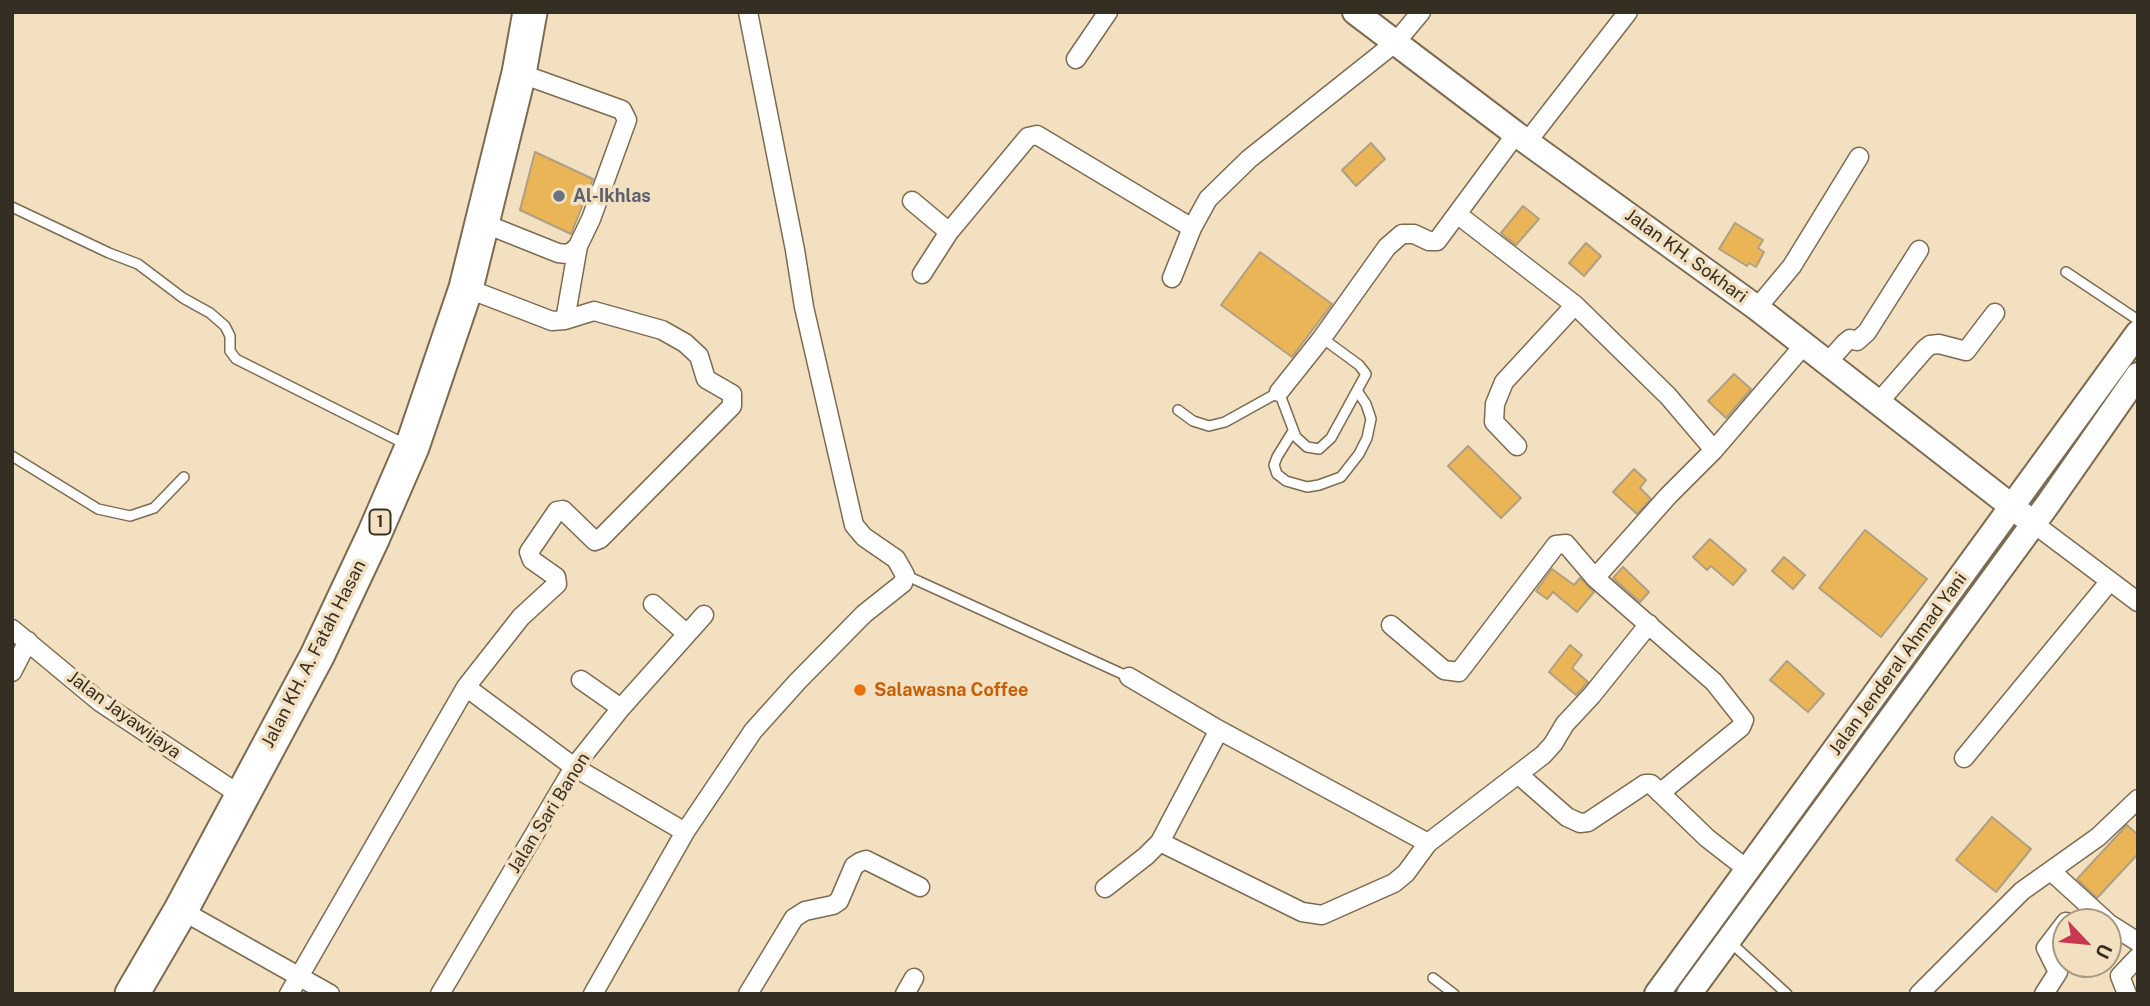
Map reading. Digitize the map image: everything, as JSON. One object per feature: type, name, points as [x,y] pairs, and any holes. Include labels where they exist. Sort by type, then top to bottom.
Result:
[{"type":"highway","name":"Jalan KH. A. Fatah Hasan","points":[[132,994],[181,910],[240,795],[317,656],[412,447],[466,288],[519,73],[530,12]]},
{"type":"main road","name":"Jalan KH. Sokhari","points":[[1355,12],[1522,138],[1757,307],[2034,523]]},
{"type":"main road","name":"Jalan Jenderal Ahmad Yani","points":[[1657,994],[2138,333]]},
{"type":"main road","name":"Jalan Jenderal Ahmad Yani","points":[[1689,994],[2034,523],[2138,375]]},
{"type":"street","points":[[593,994],[685,832],[753,730],[864,614],[903,583],[905,575],[896,559],[864,537],[854,525],[806,320],[793,237],[748,12]]},
{"type":"street","points":[[1076,59],[1108,12]]},
{"type":"street","points":[[1172,278],[1192,228],[1208,199],[1249,159],[1396,42],[1421,12]]},
{"type":"street","points":[[1279,392],[1322,338],[1387,247],[1402,234],[1414,234],[1429,242],[1437,241],[1628,12]]},
{"type":"street","points":[[519,73],[622,110],[627,116],[579,246],[565,320]]},
{"type":"street","points":[[922,274],[949,232],[1028,137],[1037,135],[1192,228]]},
{"type":"street","points":[[1757,307],[1792,266],[1860,157]]},
{"type":"street","points":[[912,201],[949,232]]},
{"type":"street","points":[[1457,214],[1575,305],[1668,396],[1714,450]]},
{"type":"street","points":[[483,223],[558,253],[567,254],[579,246]]},
{"type":"street","points":[[1827,363],[1845,342],[1857,341],[1867,332],[1919,250]]},
{"type":"street","points":[[289,994],[466,687],[520,617],[557,584],[556,578],[532,560],[529,552],[557,510],[563,510],[595,541],[600,539],[732,406],[732,394],[706,379],[699,356],[662,330],[594,312],[552,321],[466,288]]},
{"type":"street","points":[[1517,446],[1494,422],[1495,404],[1504,382],[1575,305]]},
{"type":"street","points":[[1878,403],[1930,345],[1947,345],[1961,352],[1966,351],[1995,313]]},
{"type":"street","points":[[1595,578],[1668,496],[1714,450],[1804,345]]},
{"type":"street","points":[[2034,523],[2138,602]]},
{"type":"street","points":[[1391,625],[1444,670],[1459,672],[1556,545],[1566,544],[1595,578],[1714,682],[1744,720],[1741,727],[1660,793]]},
{"type":"street","points":[[1964,758],[2110,581]]},
{"type":"street","points":[[653,604],[687,634]]},
{"type":"street","name":"Jalan Sari Banon","points":[[440,994],[574,767],[621,708],[704,615]]},
{"type":"street","points":[[1160,842],[1302,912],[1317,915],[1394,883],[1406,873],[1428,844],[1519,775],[1553,744],[1564,724],[1592,695],[1649,624]]},
{"type":"street","name":"Jalan Jayawijaya","points":[[12,629],[100,702],[240,795]]},
{"type":"street","points":[[12,672],[29,642]]},
{"type":"street","points":[[1129,677],[1219,730],[1428,844]]},
{"type":"street","points":[[580,680],[621,708]]},
{"type":"street","points":[[466,687],[574,767],[685,832]]},
{"type":"street","points":[[1105,888],[1160,842],[1219,730]]},
{"type":"street","points":[[1519,775],[1567,817],[1580,822],[1588,822],[1645,784],[1651,784],[1707,838],[1748,870]]},
{"type":"street","points":[[1919,994],[2022,891],[2098,837],[2138,799]]},
{"type":"street","points":[[748,994],[794,918],[805,911],[833,905],[839,901],[854,866],[860,862],[866,860],[920,887]]},
{"type":"street","points":[[2051,871],[2092,908]]},
{"type":"street","points":[[2077,908],[2084,900]]},
{"type":"street","points":[[181,910],[330,994]]},
{"type":"street","points":[[2122,932],[2138,942]]},
{"type":"street","points":[[2052,940],[2046,948],[2052,960]]},
{"type":"street","points":[[2127,994],[2120,976],[2138,957]]},
{"type":"street","points":[[905,994],[914,978]]},
{"type":"street","points":[[2044,994],[2054,978]]},
{"type":"lane","points":[[12,207],[138,264],[225,326],[230,337],[230,351],[236,359],[412,447]]},
{"type":"lane","points":[[2066,272],[2138,320]]},
{"type":"lane","points":[[1178,410],[1193,421],[1209,426],[1225,422],[1279,392],[1293,431],[1307,447],[1320,449],[1331,438],[1366,374],[1359,365],[1322,338]]},
{"type":"lane","points":[[1293,431],[1277,457],[1277,474],[1286,481],[1307,487],[1341,477],[1359,454],[1367,438],[1371,419],[1358,392]]},
{"type":"lane","points":[[12,456],[98,509],[130,516],[154,508],[184,477]]},
{"type":"lane","points":[[905,575],[1129,677]]},
{"type":"lane","points":[[1729,941],[1781,992]]},
{"type":"lane","points":[[1433,978],[1454,994]]},
{"type":"building","points":[[1371,143],[1385,159],[1356,186],[1342,170]]},
{"type":"building","name":"Al-Ikhlas","points":[[535,152],[593,179],[571,234],[520,210]]},
{"type":"building","points":[[1523,206],[1539,219],[1516,245],[1501,233]]},
{"type":"building","points":[[1735,223],[1763,240],[1758,248],[1764,252],[1756,267],[1749,263],[1747,266],[1719,249]]},
{"type":"building","points":[[1586,243],[1601,256],[1584,276],[1569,263]]},
{"type":"building","points":[[1260,252],[1332,304],[1292,357],[1221,305]]},
{"type":"building","points":[[1734,374],[1751,389],[1726,418],[1708,401]]},
{"type":"building","points":[[1468,446],[1521,498],[1501,518],[1448,466]]},
{"type":"building","points":[[1634,469],[1646,480],[1640,488],[1651,499],[1637,514],[1613,492]]},
{"type":"building","points":[[1865,530],[1927,579],[1881,637],[1819,588]]},
{"type":"building","points":[[1710,539],[1746,570],[1733,585],[1711,566],[1707,570],[1693,557]]},
{"type":"building","points":[[1784,557],[1805,575],[1793,589],[1772,571]]},
{"type":"building","points":[[1623,567],[1649,592],[1640,602],[1613,578]]},
{"type":"building","points":[[1552,569],[1574,585],[1580,578],[1594,592],[1577,612],[1553,592],[1547,599],[1536,591]]},
{"type":"building","points":[[1570,645],[1582,655],[1572,668],[1588,682],[1576,695],[1549,672]]},
{"type":"building","points":[[1787,661],[1824,694],[1808,712],[1770,680]]},
{"type":"building","points":[[1992,817],[2031,849],[1996,892],[1956,860]]},
{"type":"building","points":[[2127,825],[2138,835],[2138,854],[2097,898],[2077,879]]},
{"type":"place","name":"Al-Ikhlas","points":[[559,196]]},
{"type":"place","name":"Salawasna Coffee","points":[[860,690]]}]
